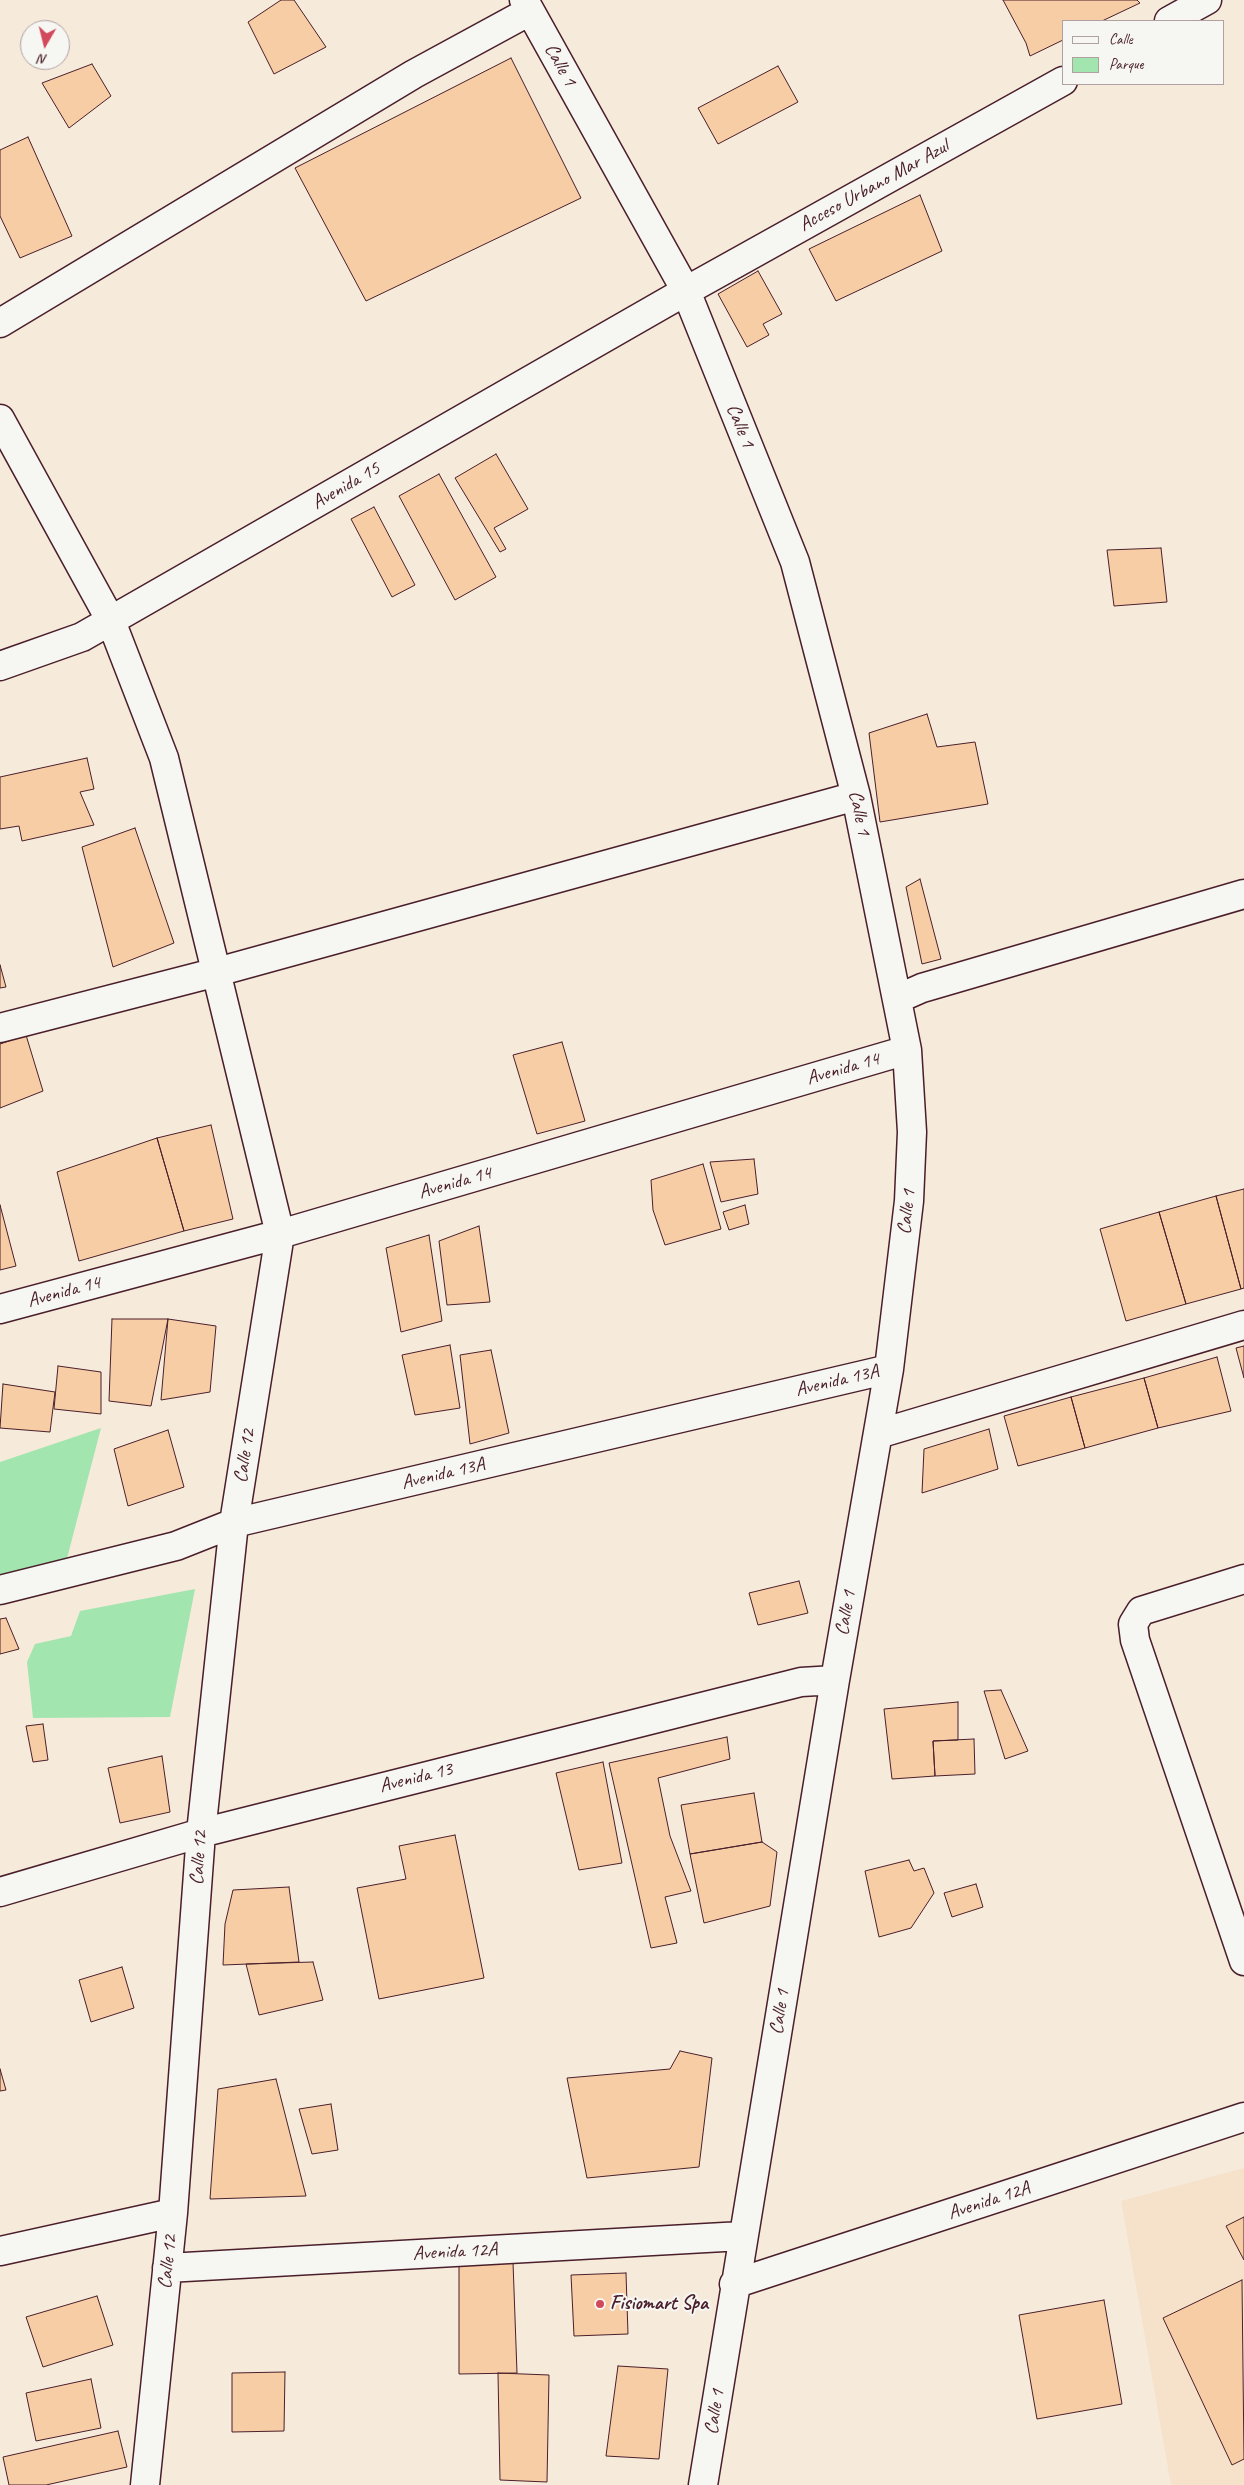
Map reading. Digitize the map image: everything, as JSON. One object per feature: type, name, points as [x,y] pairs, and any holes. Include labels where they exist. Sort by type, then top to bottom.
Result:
[{"type":"street","points":[[1171,20],[1207,0]]},
{"type":"street","points":[[0,323],[527,6]]},
{"type":"street","name":"Calle 1","points":[[527,6],[686,291],[795,562],[856,796],[907,1050],[912,1132],[909,1201],[889,1369],[742,2236],[703,2485]]},
{"type":"street","name":"Acceso Urbano Mar Azul","points":[[686,291],[1062,81]]},
{"type":"street","name":"Avenida 15","points":[[0,666],[82,637],[686,291]]},
{"type":"street","points":[[0,419],[111,621],[164,758],[280,1234]]},
{"type":"street","points":[[0,1028],[217,972],[856,796]]},
{"type":"street","points":[[897,999],[922,988],[1244,894]]},
{"type":"street","name":"Avenida 14","points":[[0,1309],[280,1234],[907,1050]]},
{"type":"street","name":"Calle 12","points":[[145,2485],[173,2213],[201,1833],[234,1523],[280,1234]]},
{"type":"street","points":[[878,1434],[1244,1325]]},
{"type":"street","name":"Avenida 13A","points":[[0,1590],[176,1546],[234,1523],[889,1369]]},
{"type":"street","points":[[1244,1580],[1141,1611],[1133,1624],[1135,1640],[1240,1932],[1244,1960]]},
{"type":"street","name":"Avenida 13","points":[[0,1892],[201,1833],[801,1682],[835,1680]]},
{"type":"street","name":"Avenida 12A","points":[[734,2284],[1244,2117]]},
{"type":"street","points":[[0,2251],[173,2213]]},
{"type":"street","name":"Avenida 12A","points":[[168,2268],[742,2236]]},
{"type":"shaded area","points":[[1244,2168],[1244,2485],[1171,2485],[1121,2201]]},
{"type":"green space","points":[[101,1428],[65,1566],[0,1580],[0,1462]]},
{"type":"green space","points":[[195,1589],[170,1717],[33,1718],[27,1662],[35,1644],[71,1636],[80,1611]]},
{"type":"building","points":[[281,0],[294,0],[326,47],[274,74],[248,22]]},
{"type":"building","points":[[1003,0],[1137,0],[1140,3],[1104,20],[1062,20],[1062,40],[1030,56],[1026,43]]},
{"type":"building","points":[[511,58],[581,198],[366,301],[295,168]]},
{"type":"building","points":[[92,64],[111,96],[69,128],[42,83]]},
{"type":"building","points":[[778,66],[798,102],[718,144],[698,108]]},
{"type":"building","points":[[28,137],[72,236],[20,258],[0,216],[0,150]]},
{"type":"building","points":[[920,195],[942,251],[836,301],[809,249]]},
{"type":"building","points":[[758,271],[782,314],[763,324],[769,335],[747,347],[718,294]]},
{"type":"building","points":[[496,454],[528,509],[494,528],[506,549],[500,552],[455,478]]},
{"type":"building","points":[[439,474],[496,577],[455,600],[399,496]]},
{"type":"building","points":[[374,507],[415,585],[392,597],[351,519]]},
{"type":"building","points":[[1161,548],[1167,602],[1114,606],[1107,550]]},
{"type":"building","points":[[927,714],[937,747],[975,742],[988,804],[880,822],[869,733]]},
{"type":"building","points":[[87,758],[94,789],[80,792],[94,825],[22,841],[19,826],[0,829],[0,777]]},
{"type":"building","points":[[135,828],[174,943],[113,967],[82,847]]},
{"type":"building","points":[[920,879],[941,959],[922,964],[906,887]]},
{"type":"building","points":[[0,965],[6,987],[0,988]]},
{"type":"building","points":[[26,1035],[43,1091],[0,1108],[0,1044]]},
{"type":"building","points":[[562,1042],[585,1121],[537,1134],[513,1055]]},
{"type":"building","points":[[211,1125],[233,1219],[184,1231],[157,1138]]},
{"type":"building","points":[[157,1138],[184,1231],[79,1261],[57,1172]]},
{"type":"building","points":[[754,1159],[758,1194],[721,1202],[710,1162]]},
{"type":"building","points":[[703,1164],[721,1229],[665,1245],[653,1210],[651,1180]]},
{"type":"building","points":[[1244,1189],[1244,1288],[1241,1289],[1216,1196]]},
{"type":"building","points":[[1216,1196],[1241,1289],[1186,1304],[1159,1212]]},
{"type":"building","points":[[0,1205],[16,1266],[0,1270]]},
{"type":"building","points":[[745,1205],[749,1224],[729,1230],[723,1212]]},
{"type":"building","points":[[1159,1212],[1186,1304],[1126,1321],[1100,1229]]},
{"type":"building","points":[[479,1226],[490,1302],[447,1305],[439,1241]]},
{"type":"building","points":[[429,1235],[442,1321],[401,1332],[386,1248]]},
{"type":"building","points":[[112,1319],[168,1319],[151,1406],[109,1401]]},
{"type":"building","points":[[168,1319],[216,1326],[210,1392],[161,1400]]},
{"type":"building","points":[[450,1345],[460,1408],[415,1415],[402,1355]]},
{"type":"building","points":[[1244,1346],[1244,1378],[1236,1348]]},
{"type":"building","points":[[491,1350],[509,1433],[470,1444],[460,1355]]},
{"type":"building","points":[[1217,1357],[1231,1411],[1158,1428],[1144,1378]]},
{"type":"building","points":[[58,1366],[101,1372],[101,1414],[54,1409]]},
{"type":"building","points":[[1144,1378],[1158,1428],[1085,1448],[1071,1397]]},
{"type":"building","points":[[3,1384],[55,1392],[50,1432],[0,1428]]},
{"type":"building","points":[[1071,1397],[1085,1448],[1018,1466],[1004,1416]]},
{"type":"building","points":[[989,1429],[998,1469],[922,1493],[924,1449]]},
{"type":"building","points":[[168,1430],[184,1487],[128,1506],[114,1449]]},
{"type":"building","points":[[799,1581],[808,1613],[758,1625],[749,1593]]},
{"type":"building","points":[[6,1618],[19,1649],[0,1654],[0,1619]]},
{"type":"building","points":[[1001,1690],[1028,1751],[1005,1759],[984,1691]]},
{"type":"building","points":[[958,1702],[958,1740],[933,1741],[935,1776],[892,1779],[884,1709]]},
{"type":"building","points":[[43,1724],[48,1760],[33,1762],[26,1726]]},
{"type":"building","points":[[727,1737],[730,1759],[658,1778],[670,1836],[691,1891],[665,1897],[677,1943],[651,1948],[609,1763]]},
{"type":"building","points":[[974,1739],[975,1774],[935,1776],[933,1741]]},
{"type":"building","points":[[162,1756],[170,1812],[120,1823],[108,1768]]},
{"type":"building","points":[[603,1762],[622,1863],[579,1870],[556,1773]]},
{"type":"building","points":[[754,1793],[762,1842],[690,1854],[681,1805]]},
{"type":"building","points":[[455,1835],[484,1978],[379,1999],[357,1888],[406,1879],[399,1846]]},
{"type":"building","points":[[762,1842],[777,1852],[770,1906],[704,1923],[690,1854]]},
{"type":"building","points":[[909,1860],[914,1871],[924,1868],[934,1893],[911,1928],[879,1937],[865,1871]]},
{"type":"building","points":[[976,1884],[983,1907],[952,1917],[944,1893]]},
{"type":"building","points":[[289,1887],[299,1962],[223,1965],[225,1924],[233,1890]]},
{"type":"building","points":[[313,1962],[323,2000],[259,2015],[246,1964]]},
{"type":"building","points":[[122,1967],[134,2008],[91,2022],[79,1980]]},
{"type":"building","points":[[680,2051],[712,2058],[699,2167],[587,2178],[567,2078],[670,2069]]},
{"type":"building","points":[[0,2069],[6,2090],[0,2091]]},
{"type":"building","points":[[276,2079],[306,2196],[210,2199],[218,2089]]},
{"type":"building","points":[[331,2104],[338,2150],[312,2154],[299,2109]]},
{"type":"building","points":[[1244,2217],[1244,2260],[1226,2226]]},
{"type":"building","points":[[459,2260],[513,2262],[517,2373],[459,2374]]},
{"type":"building","name":"Fisiomart Spa","points":[[626,2273],[628,2334],[574,2336],[571,2275]]},
{"type":"building","points":[[1242,2280],[1244,2459],[1232,2465],[1163,2318]]},
{"type":"building","points":[[97,2296],[113,2345],[43,2367],[26,2317]]},
{"type":"building","points":[[1104,2300],[1122,2404],[1037,2419],[1019,2315]]},
{"type":"building","points":[[618,2366],[668,2369],[659,2459],[606,2456]]},
{"type":"building","points":[[285,2372],[284,2431],[232,2432],[232,2373]]},
{"type":"building","points":[[498,2373],[549,2375],[547,2482],[500,2480]]},
{"type":"building","points":[[91,2379],[101,2428],[36,2441],[26,2393]]},
{"type":"building","points":[[118,2431],[127,2467],[46,2485],[9,2485],[3,2457]]},
{"type":"place","name":"Fisiomart Spa","points":[[600,2304]]}]
